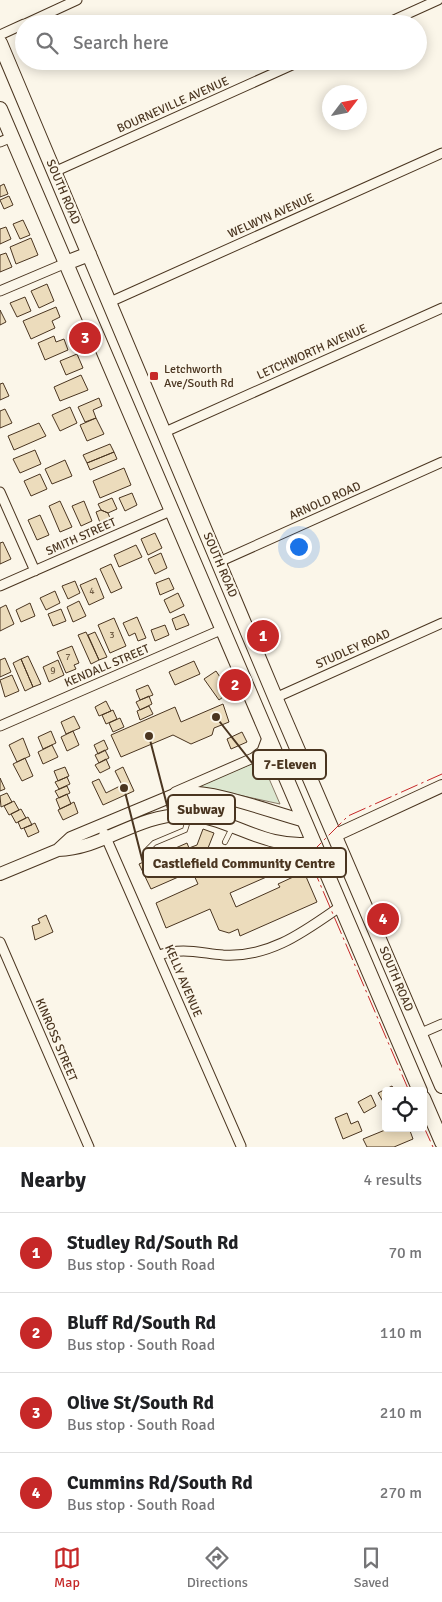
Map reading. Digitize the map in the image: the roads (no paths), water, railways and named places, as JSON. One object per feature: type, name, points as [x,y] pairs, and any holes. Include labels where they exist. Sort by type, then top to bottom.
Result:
[{"type":"main road","name":"SOUTH ROAD","points":[[0,43],[244,620],[275,698],[338,831],[419,1034],[442,1086]]},
{"type":"main road","name":"SOUTH ROAD","points":[[0,109],[6,139],[66,263],[418,1087]]},
{"type":"main road","points":[[66,263],[89,254]]},
{"type":"main road","points":[[223,629],[244,620]]},
{"type":"main road","points":[[279,759],[300,750]]},
{"type":"main road","points":[[104,832],[154,818],[189,815],[204,817],[278,843],[314,843],[442,786]]},
{"type":"main road","points":[[0,874],[58,850],[75,849],[166,798],[181,793],[202,793],[338,831]]},
{"type":"main road","points":[[427,1107],[442,1142]]},
{"type":"street","points":[[44,15],[77,0]]},
{"type":"street","points":[[405,15],[438,0]]},
{"type":"street","points":[[0,36],[15,28]]},
{"type":"street","name":"BOURNEVILLE AVENUE","points":[[54,172],[281,70]]},
{"type":"street","name":"WELWYN AVENUE","points":[[110,302],[442,153]]},
{"type":"street","points":[[0,291],[66,263]]},
{"type":"street","name":"LETCHWORTH AVENUE","points":[[165,432],[442,308]]},
{"type":"street","name":"ARNOLD ROAD","points":[[219,562],[442,462]]},
{"type":"street","points":[[0,492],[35,571]]},
{"type":"street","name":"SMITH STREET","points":[[0,586],[172,510]]},
{"type":"street","name":"STUDLEY ROAD","points":[[275,698],[442,623]]},
{"type":"street","name":"KENDALL STREET","points":[[0,726],[223,629]]},
{"type":"street","points":[[166,798],[190,784],[254,757],[263,749],[268,734]]},
{"type":"street","name":"KELLY AVENUE","points":[[104,832],[241,1146]]},
{"type":"street","points":[[159,955],[183,949],[224,955],[249,954],[274,948],[298,936],[341,906]]},
{"type":"street","name":"KINROSS STREET","points":[[0,942],[89,1147]]},
{"type":"street","points":[[419,1034],[442,1024]]},
{"type":"lane","points":[[149,859],[148,849],[154,843],[185,830],[189,815]]},
{"type":"lane","points":[[225,842],[232,827]]},
{"type":"place","name":"Olive St/South Rd","points":[[85,338]]},
{"type":"place","name":"Letchworth Ave/South Rd","points":[[154,376]]},
{"type":"place","name":"Studley Rd/South Rd","points":[[263,636]]},
{"type":"place","name":"Bluff Rd/South Rd","points":[[235,685]]},
{"type":"place","name":"7-Eleven","points":[[216,717]]},
{"type":"place","name":"Subway","points":[[149,736]]},
{"type":"place","name":"Castlefield Community Centre","points":[[124,788]]},
{"type":"place","name":"Cummins Rd/South Rd","points":[[383,919]]}]
